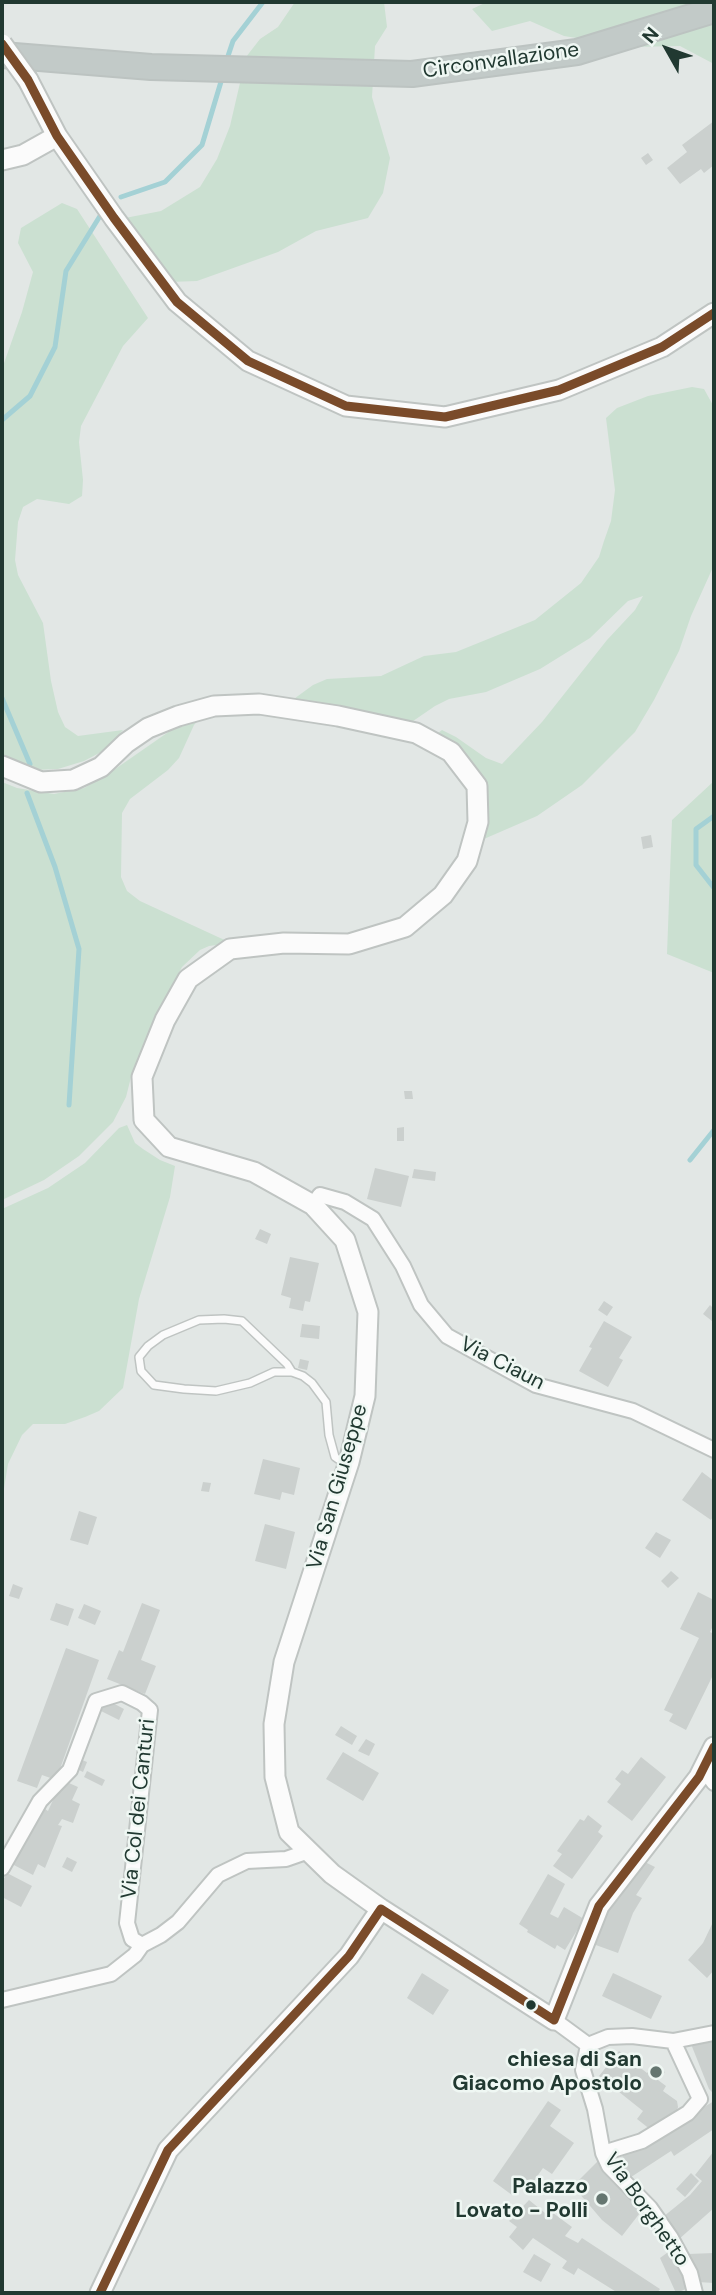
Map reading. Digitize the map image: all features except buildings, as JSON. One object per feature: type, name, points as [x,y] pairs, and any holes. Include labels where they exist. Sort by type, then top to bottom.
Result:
[{"type":"highway","name":"Circonvallazione","points":[[2,55],[150,67],[411,74],[577,52],[713,10]]},
{"type":"street","points":[[2,44],[28,79],[57,136],[177,302],[248,361],[346,406],[446,417],[559,390],[663,347],[714,313]]},
{"type":"street","points":[[2,160],[23,155],[57,136]]},
{"type":"street","name":"Via San Giuseppe","points":[[2,766],[41,782],[74,780],[101,766],[126,743],[148,728],[214,706],[259,704],[338,716],[416,733],[451,752],[477,786],[478,822],[467,860],[443,895],[405,927],[349,944],[284,943],[230,949],[188,979],[165,1020],[142,1077],[144,1120],[169,1147],[254,1172],[313,1205],[345,1240],[368,1312],[365,1396],[348,1466],[284,1661],[274,1724],[275,1777],[289,1832],[332,1874],[381,1909],[554,2020]]},
{"type":"street","name":"Via Ciaun","points":[[313,1205],[320,1195],[345,1202],[373,1219],[404,1266],[421,1305],[447,1336],[536,1385],[633,1412],[714,1450]]},
{"type":"street","name":"Via Col dei Canturi","points":[[2,1868],[40,1801],[69,1770],[96,1702],[122,1693],[142,1703],[150,1710],[127,1923],[132,1939],[142,1945]]},
{"type":"street","points":[[714,1746],[709,1776],[599,1906],[554,2020],[588,2045],[608,2037],[632,2036],[673,2041],[714,2033]]},
{"type":"street","points":[[2,2000],[111,1974],[135,1955],[142,1945],[178,1922],[218,1875],[247,1861],[286,1859],[309,1851]]},
{"type":"street","points":[[100,2293],[168,2150],[349,1956],[381,1909]]},
{"type":"street","points":[[603,2153],[642,2141],[688,2113],[700,2099],[673,2041]]},
{"type":"street","name":"Via Borghetto","points":[[588,2045],[583,2070],[595,2109],[603,2153],[609,2166],[650,2208],[671,2238],[690,2273],[695,2293]]},
{"type":"lane","points":[[292,1372],[242,1321],[224,1319],[199,1320],[163,1335],[139,1357],[141,1371],[154,1385],[184,1390],[216,1391],[250,1383],[274,1372],[292,1372],[312,1383],[326,1402],[329,1435],[335,1457],[348,1466]]},
{"type":"green space","points":[[295,2],[384,2],[387,27],[375,46],[372,97],[390,158],[383,193],[368,218],[316,231],[278,252],[197,281],[170,282],[120,219],[161,211],[200,187],[217,159],[230,126],[246,57],[260,39],[278,27]]},
{"type":"green space","points":[[487,2],[714,2],[714,64],[680,46],[632,47],[564,36],[530,21],[492,31],[472,9]]},
{"type":"green space","points":[[62,203],[77,209],[148,318],[123,346],[81,426],[79,442],[82,496],[69,504],[37,499],[23,507],[18,522],[15,560],[18,575],[43,623],[51,681],[58,712],[65,727],[78,736],[123,730],[105,750],[84,761],[58,769],[33,770],[2,757],[2,369],[33,272],[18,243],[21,228]]},
{"type":"green space","points":[[692,387],[704,389],[714,407],[714,565],[679,651],[635,732],[582,785],[537,816],[470,845],[477,796],[429,740],[442,730],[486,758],[502,764],[542,722],[607,640],[635,610],[643,596],[628,601],[590,638],[540,669],[486,692],[449,699],[400,730],[287,704],[313,685],[327,679],[381,676],[424,656],[456,652],[535,620],[581,583],[599,557],[611,521],[615,490],[606,418],[617,408],[648,396]]},
{"type":"green space","points":[[205,713],[194,725],[179,758],[168,770],[130,799],[122,813],[121,877],[127,891],[140,901],[231,943],[200,950],[182,967],[149,1031],[132,1073],[126,1097],[113,1122],[79,1156],[44,1180],[2,1200],[2,782],[17,788],[54,794],[84,788],[177,726]]},
{"type":"green space","points":[[714,781],[714,973],[667,954],[672,820]]},
{"type":"green space","points":[[127,1125],[135,1143],[160,1160],[175,1166],[170,1197],[139,1299],[123,1388],[99,1411],[85,1417],[65,1424],[33,1424],[22,1435],[8,1464],[2,1501],[2,1209],[48,1188],[85,1163],[119,1128]]},
{"type":"waterway","points":[[226,62],[233,41],[263,2]]},
{"type":"waterway","points":[[121,197],[165,182],[202,145],[223,75]]},
{"type":"waterway","points":[[2,420],[30,396],[55,347],[66,271],[100,216]]},
{"type":"waterway","points":[[2,698],[30,764]]},
{"type":"waterway","points":[[27,793],[55,867],[79,949],[69,1105]]},
{"type":"waterway","points":[[714,816],[696,829],[696,865],[714,888]]},
{"type":"waterway","points":[[690,1160],[714,1130]]},
{"type":"transit line","points":[[2,44],[28,80],[57,136],[177,302],[248,361],[346,406],[445,417],[559,390],[662,347],[714,313]]},
{"type":"transit line","points":[[554,2020],[599,1906],[699,1777],[714,1747]]},
{"type":"transit line","points":[[381,1909],[554,2020]]},
{"type":"transit line","points":[[100,2293],[168,2150],[349,1956],[381,1909]]},
{"type":"place","name":"chiesa di San Giacomo Apostolo","points":[[656,2072]]},
{"type":"place","name":"Palazzo Lovato - Polli","points":[[602,2199]]}]
